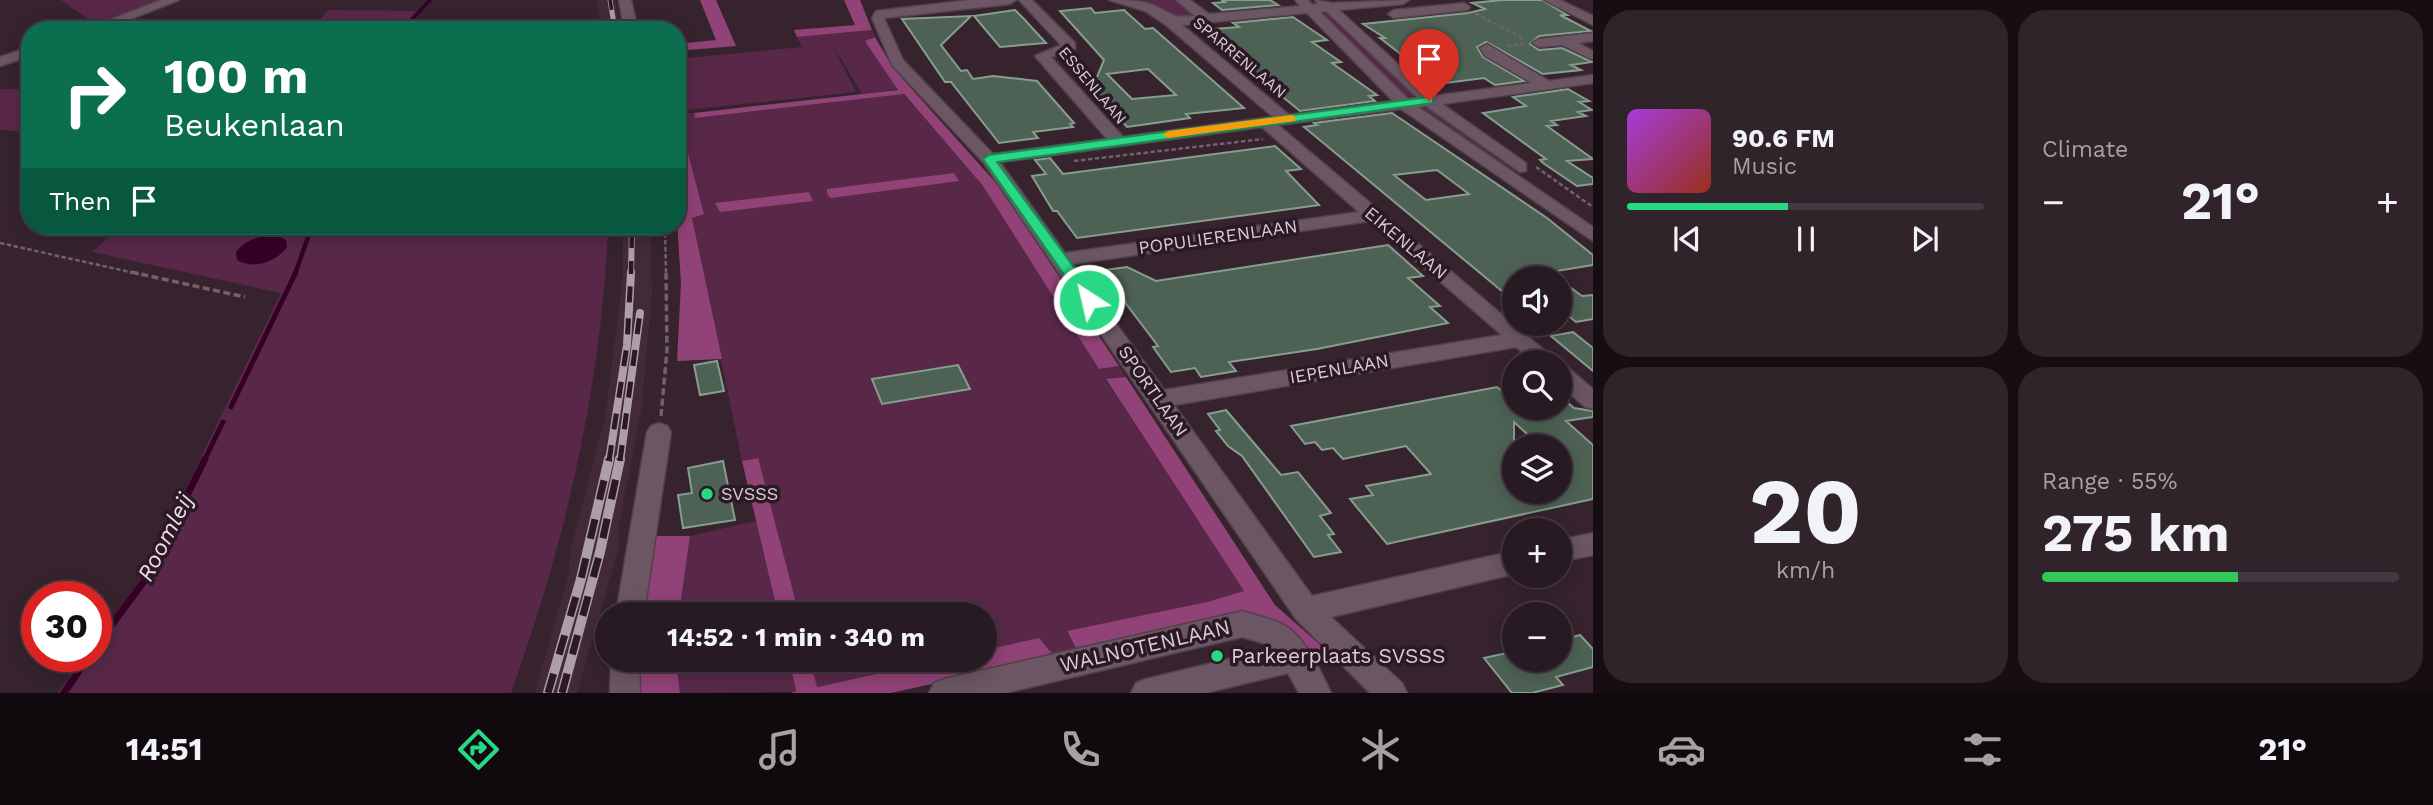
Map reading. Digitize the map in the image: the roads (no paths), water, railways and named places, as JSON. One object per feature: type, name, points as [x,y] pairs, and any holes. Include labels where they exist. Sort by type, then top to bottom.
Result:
[{"type":"street","points":[[115,21],[173,0]]},
{"type":"street","points":[[625,0],[629,21]]},
{"type":"street","name":"SPORTLAAN","points":[[1010,0],[875,7],[897,62],[989,159],[1306,610],[1350,656],[1392,693]]},
{"type":"street","name":"ESSENLAAN","points":[[1025,0],[1070,46],[1042,56],[1118,141]]},
{"type":"street","points":[[1115,0],[1149,8],[1171,22],[1315,4],[1404,0]]},
{"type":"street","points":[[1182,0],[1206,18]]},
{"type":"street","points":[[1394,14],[1464,7],[1450,0]]},
{"type":"street","points":[[1550,0],[1593,21]]},
{"type":"street","points":[[1315,4],[1429,101],[1593,219]]},
{"type":"street","points":[[1315,4],[1404,104],[1593,236]]},
{"type":"street","name":"SPARRENLAAN","points":[[1171,22],[1286,120]]},
{"type":"street","points":[[1539,43],[1593,37]]},
{"type":"street","points":[[1564,41],[1593,56]]},
{"type":"street","points":[[1487,48],[1490,53],[1546,85]]},
{"type":"street","points":[[0,62],[21,54]]},
{"type":"street","points":[[989,159],[1586,80],[1593,89]]},
{"type":"street","name":"EIKENLAAN","points":[[1266,123],[1532,350]]},
{"type":"street","points":[[1512,179],[1533,176]]},
{"type":"street","name":"POPULIERENLAAN","points":[[1061,260],[1374,215]]},
{"type":"street","name":"IEPENLAAN","points":[[1159,399],[1519,339]]},
{"type":"street","points":[[1572,383],[1593,401]]},
{"type":"street","points":[[631,602],[659,432]]},
{"type":"street","points":[[1572,548],[1593,544]]},
{"type":"street","points":[[1306,610],[1502,565]]},
{"type":"street","name":"WALNOTENLAAN","points":[[944,693],[1243,624],[1253,631],[1271,632],[1316,693]]},
{"type":"street","points":[[1146,693],[1292,658]]},
{"type":"street","points":[[625,672],[625,693]]},
{"type":"waterway","name":"Roomleij","points":[[410,21],[430,0]]},
{"type":"waterway","name":"Roomleij","points":[[295,274],[309,235]]},
{"type":"waterway","name":"Roomleij","points":[[231,407],[296,272]]},
{"type":"waterway","name":"Roomleij","points":[[204,461],[223,422]]},
{"type":"waterway","name":"Roomleij","points":[[112,624],[145,580],[205,459]]},
{"type":"waterway","name":"Roomleij","points":[[64,693],[78,672]]},
{"type":"railway","points":[[610,0],[614,21]]},
{"type":"railway","points":[[631,274],[632,235]]},
{"type":"railway","points":[[609,461],[627,345],[631,272]]},
{"type":"railway","points":[[620,461],[640,313]]},
{"type":"railway","points":[[548,693],[581,579],[609,459]]},
{"type":"railway","points":[[562,693],[600,552],[620,459]]},
{"type":"place","name":"SVSSS","points":[[707,494]]},
{"type":"place","name":"Parkeerplaats SVSSS","points":[[1217,656]]}]
